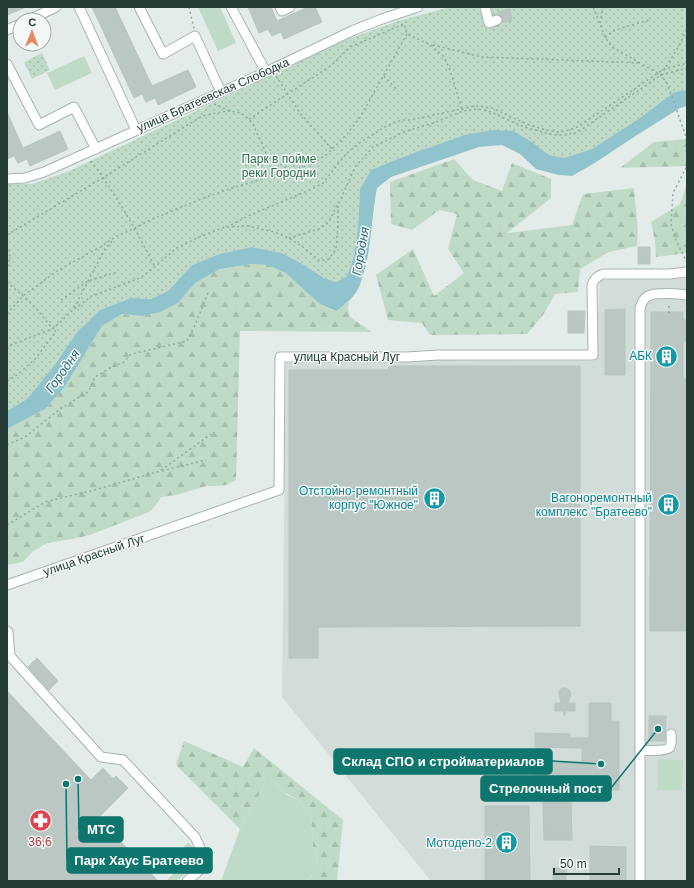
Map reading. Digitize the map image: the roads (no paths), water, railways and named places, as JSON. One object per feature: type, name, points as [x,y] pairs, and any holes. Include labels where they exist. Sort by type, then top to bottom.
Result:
[{"type":"street","points":[[46,12],[56,7]]},
{"type":"street","points":[[79,7],[136,130]]},
{"type":"street","points":[[139,7],[163,54],[195,36],[222,92]]},
{"type":"street","points":[[231,7],[269,71]]},
{"type":"street","points":[[280,7],[282,11],[290,7]]},
{"type":"street","name":"улица Братеевская Слободка","points":[[7,179],[25,178],[44,172],[269,71],[354,30],[418,7]]},
{"type":"street","points":[[485,7],[489,23],[497,20]]},
{"type":"street","points":[[7,64],[39,125],[74,107],[96,149]]},
{"type":"street","name":"улица Красный Луг","points":[[7,585],[279,490],[280,358],[592,354],[592,285],[596,278],[603,274],[669,274],[687,272]]},
{"type":"street","points":[[640,881],[640,309],[644,299],[655,294],[687,294]]},
{"type":"street","points":[[7,631],[10,656],[101,757],[123,760],[195,837],[201,848],[203,861],[199,870],[187,881]]},
{"type":"street","points":[[640,750],[665,750],[669,748],[671,744],[671,734]]},
{"type":"water","name":"Городня","points":[[687,90],[687,106],[680,108],[572,176],[559,175],[536,169],[520,154],[502,145],[479,147],[391,177],[377,188],[368,256],[359,286],[351,299],[336,311],[320,304],[286,273],[268,265],[252,264],[220,269],[195,283],[178,303],[160,312],[142,316],[122,314],[102,326],[64,388],[45,409],[7,429],[7,411],[27,399],[54,366],[77,332],[100,310],[131,298],[151,299],[168,291],[192,265],[219,254],[252,247],[282,253],[324,278],[336,282],[347,276],[354,256],[358,227],[360,189],[371,170],[464,135],[493,130],[514,131],[549,155],[564,158],[592,149],[640,118],[674,92]]},
{"type":"place","name":"АБК","points":[[667,356]]},
{"type":"place","name":"Отстойно-ремонтный корпус \"Южное\"","points":[[434,498]]},
{"type":"place","name":"Вагоноремонтный комплекс \"Братеево\"","points":[[668,505]]},
{"type":"place","name":"Стрелочный пост","points":[[658,729]]},
{"type":"place","name":"Склад СПО и стройматериалов","points":[[601,764]]},
{"type":"place","name":"МТС","points":[[78,779]]},
{"type":"place","name":"Парк Хаус Братеево","points":[[66,784]]},
{"type":"place","name":"36,6","points":[[40,821]]},
{"type":"place","name":"Мотодепо-2","points":[[507,843]]},
{"type":"park label","name":"Парк в пойме реки Городни","points":[[279,166]]}]
